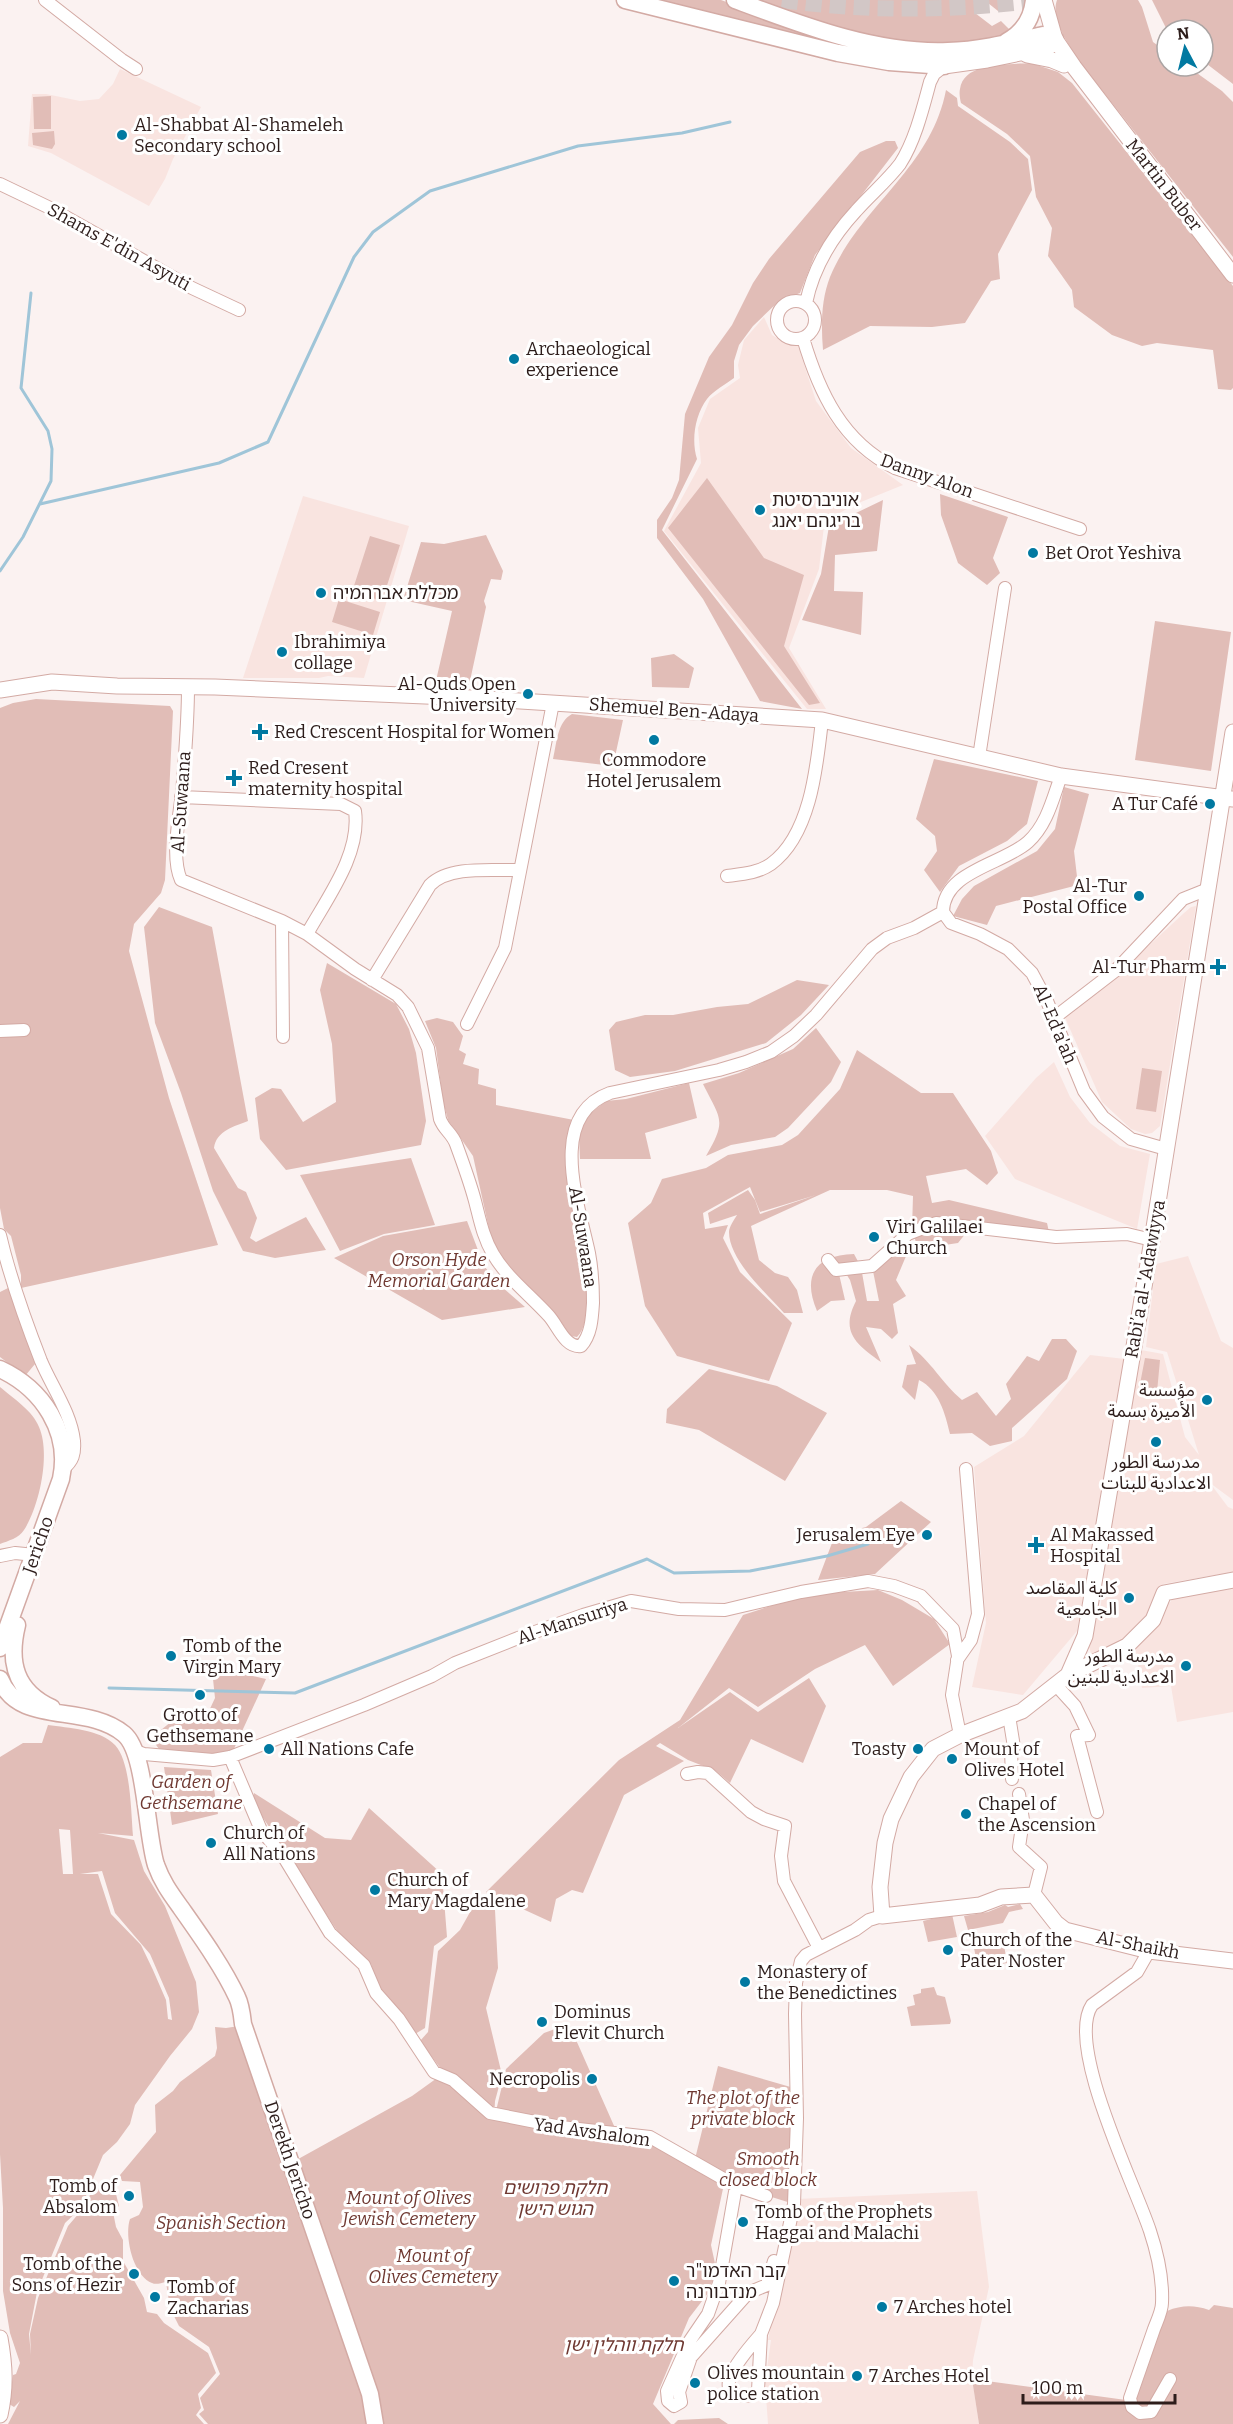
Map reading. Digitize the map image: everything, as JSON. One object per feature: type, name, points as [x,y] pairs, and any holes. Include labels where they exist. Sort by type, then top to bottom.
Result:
[{"type":"main road","points":[[625,0],[838,53],[900,63],[944,66]]},
{"type":"main road","points":[[735,0],[832,33],[879,44],[945,51],[1049,40]]},
{"type":"main road","points":[[1001,45],[1025,26],[1035,0]]},
{"type":"main road","name":"Jericho","points":[[0,1370],[20,1382],[52,1414],[63,1445],[63,1469],[0,1648]]},
{"type":"main road","name":"Jericho","points":[[0,1370],[29,1398],[48,1424],[55,1447],[54,1495]]},
{"type":"main road","name":"Jericho","points":[[17,1675],[13,1647],[20,1594]]},
{"type":"main road","points":[[17,1675],[36,1698],[61,1712]]},
{"type":"main road","points":[[0,1681],[14,1699],[27,1707],[90,1716],[110,1724],[126,1735],[136,1751]]},
{"type":"main road","name":"Derekh Jericho","points":[[136,1751],[155,1862],[167,1890],[181,1908],[238,1999],[243,2024],[370,2394],[375,2424]]},
{"type":"street","points":[[45,0],[136,69]]},
{"type":"street","name":"Martin Buber","points":[[1035,0],[1049,40],[1064,65],[1095,96]]},
{"type":"street","name":"Martin Buber","points":[[1044,0],[1049,40],[1233,275]]},
{"type":"street","points":[[806,303],[810,282],[835,237],[901,161],[934,74],[944,66],[1021,54],[1049,40]]},
{"type":"street","points":[[1021,54],[1052,60],[1064,65]]},
{"type":"street","points":[[900,63],[923,74],[927,96]]},
{"type":"street","name":"Shams E'din Asyuti","points":[[0,184],[50,208],[192,288],[239,310]]},
{"type":"street","points":[[798,301],[806,303],[813,309],[816,320],[811,333],[803,338],[788,338],[779,328],[778,314],[785,304],[798,301]]},
{"type":"street","name":"Danny Alon","points":[[803,338],[813,371],[830,408],[852,437],[875,458],[895,468],[1080,529]]},
{"type":"street","points":[[979,757],[1005,588]]},
{"type":"street","name":"Shemuel Ben-Adaya","points":[[4,690],[52,682],[117,687],[188,687],[553,703],[822,720],[1061,776],[1228,798]]},
{"type":"street","name":"Al-Suwaana","points":[[188,687],[188,718],[177,866],[181,880],[282,921],[307,934],[397,995],[408,1007],[428,1048],[440,1119],[444,1129],[453,1135],[476,1203],[479,1223],[494,1255],[517,1285],[550,1317],[568,1343],[578,1347],[585,1341],[590,1331],[592,1313],[590,1256],[577,1201],[571,1150],[574,1130],[585,1108],[610,1093],[719,1070],[771,1052],[794,1036],[816,1015],[872,949],[887,938],[914,928],[943,912]]},
{"type":"street","points":[[467,1024],[505,948],[553,703]]},
{"type":"street","points":[[727,876],[754,872],[771,864],[786,850],[798,833],[817,766],[822,720]]},
{"type":"street","points":[[1228,798],[1233,732]]},
{"type":"street","points":[[943,912],[945,899],[965,876],[1017,849],[1038,832],[1061,776]]},
{"type":"street","points":[[181,797],[341,804],[356,811],[350,853],[307,934]]},
{"type":"street","name":"Rabiʼa al-'Adawiyya","points":[[882,1916],[880,1887],[891,1819],[911,1777],[933,1749],[960,1735],[1022,1711],[1068,1674],[1085,1636],[1208,889],[1228,798]]},
{"type":"street","points":[[372,980],[430,885],[438,877],[450,873],[520,870]]},
{"type":"street","points":[[1054,1018],[1115,970],[1183,899],[1208,889]]},
{"type":"street","name":"Al-Ed'a'ah","points":[[943,912],[951,923],[996,942],[1021,961],[1039,983],[1084,1091],[1092,1104],[1123,1134],[1142,1143],[1167,1149]]},
{"type":"street","points":[[282,921],[283,1037]]},
{"type":"street","points":[[0,1031],[24,1030]]},
{"type":"street","points":[[828,1260],[836,1270],[872,1266],[908,1234],[936,1223],[1056,1237],[1127,1234],[1152,1240]]},
{"type":"street","points":[[0,1234],[13,1287],[41,1361],[72,1429],[75,1454],[71,1463],[63,1469]]},
{"type":"street","points":[[957,1660],[971,1640],[978,1614],[966,1469]]},
{"type":"street","points":[[0,1556],[15,1553],[34,1555]]},
{"type":"street","points":[[1068,1674],[1127,1646],[1153,1620],[1164,1593],[1233,1580]]},
{"type":"street","name":"Al-Mansuriya","points":[[136,1751],[144,1754],[213,1760],[230,1757],[364,1705],[432,1676],[455,1663],[518,1638],[631,1601],[679,1610],[725,1610],[868,1581],[894,1586],[921,1596],[953,1629],[957,1660],[952,1695],[960,1735]]},
{"type":"street","points":[[0,1681],[17,1675]]},
{"type":"street","points":[[1055,1684],[1075,1706],[1090,1737],[1077,1736],[1097,1812]]},
{"type":"street","points":[[1009,1716],[1014,1747],[1011,1750],[1012,1779]]},
{"type":"street","name":"Yad Avshalom","points":[[230,1757],[261,1830],[285,1859],[330,1933],[364,1965],[376,1993],[399,2019],[434,2072],[453,2080],[490,2113],[561,2127],[650,2137],[736,2186],[766,2196]]},
{"type":"street","points":[[687,1774],[708,1773],[751,1812],[785,1826],[781,1856],[784,1881],[819,1948]]},
{"type":"street","points":[[761,2334],[740,2358],[731,2374],[729,2386],[732,2392],[738,2395],[753,2395],[758,2390],[761,2334],[773,2303],[794,2204],[797,2118],[795,2014],[796,1983],[801,1961],[806,1954],[855,1930],[868,1920],[882,1916],[980,1905],[1001,1897],[1034,1895],[1041,1867],[1019,1847],[1023,1820],[1019,1794]]},
{"type":"street","name":"Al-Shaikh","points":[[1034,1895],[1056,1923],[1065,1930],[1149,1950],[1233,1961]]},
{"type":"street","points":[[1149,1950],[1137,1972],[1092,2005],[1086,2023],[1090,2058],[1099,2099],[1151,2233],[1160,2284],[1162,2305],[1130,2398],[1132,2407],[1140,2413],[1151,2412],[1170,2379]]},
{"type":"street","points":[[736,2186],[719,2283],[708,2314],[689,2342],[667,2391],[668,2401],[674,2406],[681,2402],[679,2392],[692,2357],[748,2293],[767,2285],[787,2219],[794,2204]]},
{"type":"street","points":[[0,2338],[5,2364],[6,2390],[0,2415]]},
{"type":"shaded area","points":[[120,69],[201,107],[149,206],[51,153],[28,146],[32,94],[46,94],[80,101],[99,99],[113,84]]},
{"type":"shaded area","name":"אוניברסיטת בריגהם יאנג","points":[[764,317],[772,335],[798,346],[816,401],[851,448],[903,485],[856,504],[834,516],[824,526],[819,569],[789,648],[826,709],[807,709],[664,531],[701,463],[698,428],[710,399],[740,378],[738,365],[744,340]]},
{"type":"shaded area","points":[[303,496],[409,526],[364,678],[328,676],[243,678]]},
{"type":"shaded area","points":[[1196,906],[1160,1126],[1152,1133],[1145,1134],[1131,1129],[1102,1102],[1063,1013],[1116,976],[1184,913]]},
{"type":"shaded area","points":[[1054,1062],[1070,1097],[1090,1123],[1120,1146],[1150,1154],[1137,1229],[1015,1179],[985,1136],[1036,1078]]},
{"type":"shaded area","points":[[1188,1256],[1221,1341],[1233,1348],[1233,1500],[1210,1483],[1228,1507],[1233,1509],[1233,1572],[1163,1584],[1150,1617],[1118,1648],[1092,1656],[1087,1641],[1100,1612],[1109,1533],[1141,1350],[1163,1354],[1185,1437],[1199,1455],[1167,1352],[1146,1347],[1156,1264]]},
{"type":"shaded area","name":"Al Makassed Hospital","points":[[1090,1355],[1125,1359],[1077,1631],[1023,1695],[972,1687],[986,1623],[974,1467],[1024,1436]]},
{"type":"shaded area","name":"مدرسة الطور الاعدادية للبنين","points":[[1233,1585],[1233,1712],[1177,1722],[1171,1686],[1142,1688],[1135,1646],[1175,1596]]},
{"type":"shaded area","points":[[977,2191],[989,2287],[973,2360],[972,2379],[979,2424],[768,2424],[765,2383],[771,2340],[768,2340],[797,2199]]},
{"type":"green space","points":[[649,0],[721,0],[873,56]]},
{"type":"green space","points":[[748,0],[1003,0],[1005,11],[998,11],[988,3],[975,13],[992,26],[1001,21],[1011,31],[981,41],[949,44],[914,43],[844,30]]},
{"type":"green space","points":[[1057,0],[1138,0],[1155,43],[1155,78],[1204,78],[1233,102],[1233,257],[1079,61],[1058,23]]},
{"type":"green space","points":[[1152,0],[1233,0],[1233,84],[1215,70],[1215,18],[1161,18]]},
{"type":"green space","points":[[1031,63],[1058,72],[1072,83],[1233,286],[1233,388],[1231,390],[1218,389],[1213,350],[1157,343],[1142,346],[1112,335],[1074,307],[1072,290],[1048,256],[1052,228],[1036,197],[1030,156],[1007,134],[961,103],[960,100],[963,80],[970,73],[989,66]]},
{"type":"green space","points":[[946,90],[957,98],[958,106],[1010,142],[1028,159],[1032,190],[998,254],[1000,279],[991,281],[965,323],[932,327],[870,326],[823,350],[822,313],[830,277],[858,229],[926,143],[938,118]]},
{"type":"green space","points":[[51,96],[51,129],[34,129],[33,97]]},
{"type":"green space","points":[[54,131],[55,144],[52,149],[33,145],[32,133]]},
{"type":"green space","points":[[886,141],[895,141],[898,148],[815,255],[800,293],[779,301],[753,326],[739,345],[734,361],[734,378],[713,393],[703,405],[694,436],[697,459],[662,530],[802,709],[760,701],[703,599],[657,538],[657,520],[672,498],[679,480],[685,414],[709,357],[732,325],[753,283],[769,259],[860,152]]},
{"type":"green space","points":[[707,478],[764,558],[804,575],[784,646],[820,703],[809,705],[668,528]]},
{"type":"green space","points":[[940,494],[1008,517],[993,558],[1000,573],[987,585],[958,563],[941,515]]},
{"type":"green space","points":[[883,500],[877,551],[835,555],[834,591],[863,592],[861,635],[802,620],[821,574],[829,526]]},
{"type":"green space","points":[[486,535],[503,571],[501,580],[491,579],[484,601],[486,607],[468,690],[435,685],[452,611],[403,600],[421,542],[444,544]]},
{"type":"green space","points":[[370,536],[400,545],[382,601],[352,592]]},
{"type":"green space","points":[[339,599],[380,612],[373,635],[332,622]]},
{"type":"green space","points":[[1155,621],[1231,632],[1211,771],[1135,760]]},
{"type":"green space","points":[[674,654],[694,668],[689,688],[652,687],[651,658]]},
{"type":"green space","points":[[36,699],[170,706],[173,711],[165,880],[161,893],[134,924],[129,951],[169,1098],[218,1245],[21,1288],[21,1275],[11,1236],[4,1229],[0,1208],[0,708]]},
{"type":"green space","points":[[572,714],[623,720],[613,766],[553,759],[560,728]]},
{"type":"green space","points":[[934,759],[1038,781],[1027,824],[1007,841],[959,866],[940,892],[924,870],[937,851],[935,836],[916,819]]},
{"type":"green space","points":[[1064,787],[1089,794],[1074,851],[1078,885],[996,906],[987,925],[953,916],[962,899],[974,886],[1037,851],[1055,829]]},
{"type":"green space","points":[[159,907],[212,927],[248,1121],[222,1133],[214,1148],[238,1188],[246,1192],[257,1218],[250,1238],[256,1242],[306,1217],[326,1250],[275,1258],[243,1251],[213,1191],[155,1023],[144,927]]},
{"type":"green space","points":[[327,963],[396,1004],[409,1029],[416,1053],[426,1121],[421,1145],[286,1170],[260,1139],[255,1098],[272,1088],[281,1089],[303,1122],[336,1102],[332,1044],[320,990]]},
{"type":"green space","points":[[797,980],[829,985],[801,1015],[766,1043],[675,1071],[630,1077],[615,1070],[609,1030],[616,1022],[645,1015],[673,1015],[748,1004]]},
{"type":"green space","points":[[437,1018],[453,1022],[463,1036],[459,1050],[466,1054],[463,1064],[479,1069],[478,1084],[496,1089],[496,1105],[574,1120],[565,1156],[582,1251],[587,1302],[585,1323],[577,1337],[571,1336],[557,1316],[506,1263],[491,1238],[473,1156],[448,1120],[443,1101],[436,1048],[425,1021]]},
{"type":"green space","points":[[816,1028],[841,1062],[831,1082],[788,1128],[775,1137],[731,1145],[706,1156],[717,1135],[719,1120],[703,1084],[739,1073],[793,1049]]},
{"type":"green space","points":[[857,1050],[921,1093],[953,1093],[991,1151],[998,1173],[987,1185],[966,1169],[926,1176],[932,1203],[949,1200],[1047,1223],[1051,1241],[966,1233],[958,1243],[918,1249],[912,1229],[913,1196],[887,1190],[830,1190],[751,1226],[759,1260],[775,1273],[788,1277],[797,1290],[803,1313],[784,1313],[750,1276],[735,1254],[729,1232],[737,1215],[710,1224],[708,1213],[748,1190],[760,1214],[816,1195],[760,1212],[750,1187],[703,1213],[705,1229],[728,1225],[723,1238],[740,1272],[792,1323],[769,1381],[677,1356],[645,1306],[628,1223],[651,1203],[662,1179],[706,1168],[728,1155],[782,1145],[798,1135],[840,1089]]},
{"type":"green space","points":[[1142,1068],[1162,1071],[1156,1112],[1136,1109]]},
{"type":"green space","points":[[689,1083],[697,1118],[645,1133],[651,1159],[580,1159],[579,1136],[586,1117],[606,1101],[626,1099]]},
{"type":"green space","points":[[411,1158],[435,1225],[384,1234],[340,1251],[300,1175]]},
{"type":"green space","name":"Orson Hyde Memorial Garden","points":[[467,1221],[484,1266],[501,1286],[525,1307],[442,1320],[334,1258],[383,1236]]},
{"type":"green space","points":[[900,1245],[909,1249],[896,1280],[906,1296],[893,1304],[898,1333],[892,1339],[881,1329],[866,1327],[881,1362],[858,1343],[850,1329],[851,1312],[856,1301],[850,1280],[843,1269],[839,1274],[845,1300],[831,1301],[817,1311],[811,1287],[812,1278],[821,1263],[841,1255],[854,1254],[861,1267],[867,1301],[879,1301],[872,1266]]},
{"type":"green space","points":[[10,1287],[35,1364],[25,1376],[0,1357],[0,1292]]},
{"type":"green space","points":[[1052,1339],[1066,1339],[1077,1351],[1067,1379],[1012,1428],[1012,1441],[990,1446],[972,1433],[950,1434],[943,1410],[936,1396],[926,1384],[919,1380],[915,1400],[902,1387],[907,1365],[916,1364],[909,1345],[962,1400],[977,1392],[996,1416],[1011,1399],[1006,1384],[1027,1356],[1039,1361]]},
{"type":"green space","points":[[1145,1358],[1160,1360],[1157,1392],[1139,1389]]},
{"type":"green space","points":[[709,1369],[777,1386],[827,1413],[785,1481],[699,1430],[666,1423],[667,1409]]},
{"type":"green space","points":[[0,1387],[22,1405],[36,1421],[44,1451],[39,1494],[29,1520],[19,1535],[0,1544]]},
{"type":"green space","points":[[901,1501],[931,1522],[875,1574],[818,1580],[835,1535],[866,1527]]},
{"type":"green space","points":[[878,1590],[902,1600],[934,1619],[950,1644],[893,1686],[865,1645],[815,1669],[758,1707],[729,1688],[678,1728],[730,1692],[758,1712],[809,1678],[826,1706],[803,1763],[751,1739],[730,1783],[716,1771],[688,1760],[660,1743],[656,1746],[684,1761],[624,1795],[583,1893],[572,1890],[556,1899],[551,1922],[486,1892],[619,1760],[680,1720],[743,1615],[808,1594]]},
{"type":"green space","points":[[210,1666],[266,1679],[233,1751],[214,1756],[159,1749],[151,1738],[182,1713],[194,1717],[208,1713],[215,1698],[213,1679],[206,1673]]},
{"type":"green space","points":[[48,1725],[92,1732],[109,1740],[120,1753],[127,1775],[133,1836],[98,1833],[134,1840],[144,1871],[165,1906],[196,1982],[199,2012],[192,2029],[135,2105],[130,2124],[117,2142],[103,2155],[81,2208],[65,2223],[37,2292],[29,2334],[31,2355],[30,2334],[38,2298],[68,2226],[86,2205],[94,2184],[115,2190],[119,2206],[113,2212],[116,2227],[123,2240],[123,2261],[144,2298],[147,2312],[157,2314],[164,2323],[208,2353],[216,2373],[198,2394],[201,2408],[196,2415],[204,2424],[8,2424],[20,2401],[14,2407],[9,2404],[13,2375],[16,2374],[20,2363],[10,2333],[3,2291],[3,2208],[0,2154],[0,1757],[23,1743],[42,1743]],"holes":[[[59,1829],[70,1830],[73,1874],[63,1874]],[[102,1871],[115,1913],[150,1954],[169,1998],[172,2020],[168,2019],[166,2000],[141,1945],[111,1914],[98,1874],[80,1874]]]},
{"type":"green space","name":"Garden of Gethsemane","points":[[164,1767],[211,1770],[218,1814],[172,1825]]},
{"type":"green space","points":[[254,1793],[325,1838],[351,1840],[369,1808],[442,1874],[447,1937],[434,1946],[425,2028],[415,2034],[379,1989],[371,1964],[338,1932],[252,1801]]},
{"type":"green space","points":[[1020,1904],[1023,1909],[1009,1912],[1003,1923],[968,1930],[964,1916],[988,1912],[1005,1905],[1008,1907]]},
{"type":"green space","name":"Mount of Olives Cemetery","points":[[474,1905],[495,1910],[498,1968],[486,2008],[502,2075],[495,2101],[494,2120],[652,2144],[724,2184],[711,2245],[716,2268],[709,2292],[689,2318],[653,2404],[671,2424],[208,2424],[199,2414],[204,2410],[200,2398],[220,2374],[209,2347],[179,2326],[170,2308],[166,2282],[155,2284],[145,2279],[135,2264],[129,2245],[130,2219],[139,2215],[143,2207],[140,2182],[122,2181],[120,2175],[156,2132],[155,2105],[173,2091],[180,2082],[215,2056],[217,2048],[215,2027],[239,2026],[291,2163],[412,2096],[444,2073],[420,2041],[428,2032],[438,1951],[460,1930]]},
{"type":"green space","points":[[952,1914],[957,1937],[928,1942],[923,1921]]},
{"type":"green space","points":[[1002,1933],[1007,1963],[978,1968],[972,1938]]},
{"type":"green space","points":[[934,1987],[937,1995],[945,1997],[950,2024],[911,2026],[907,2007],[915,2005],[913,1995],[921,1993],[921,1989]]},
{"type":"green space","points":[[569,2024],[615,2128],[587,2128],[496,2111],[506,2069],[544,2033]]},
{"type":"green space","points":[[718,2066],[794,2088],[794,2204],[736,2186],[695,2159]]},
{"type":"green space","points":[[1214,2305],[1233,2308],[1233,2424],[979,2424],[972,2379],[1126,2400],[1134,2398],[1167,2311],[1188,2306],[1209,2310]]},
{"type":"green space","points":[[719,2418],[728,2424],[674,2424],[678,2420]]},
{"type":"waterway","points":[[40,504],[219,463],[268,442],[354,257],[373,232],[430,191],[578,146],[682,133],[730,122]]},
{"type":"waterway","points":[[0,571],[23,537],[51,481],[52,449],[48,431],[21,388],[31,293]]},
{"type":"waterway","points":[[109,1688],[295,1693],[647,1559],[674,1573],[750,1571],[827,1556],[868,1544]]},
{"type":"tunnel","points":[[782,0],[846,7],[911,9],[1040,0]]},
{"type":"place","name":"Al-Shabbat Al-Shameleh Secondary school","points":[[122,135]]},
{"type":"place","name":"Archaeological experience","points":[[514,359]]},
{"type":"place","name":"אוניברסיטת בריגהם יאנג","points":[[760,510]]},
{"type":"place","name":"Bet Orot Yeshiva","points":[[1033,553]]},
{"type":"place","name":"מכללת אברהמיה","points":[[321,593]]},
{"type":"place","name":"Ibrahimiya collage","points":[[282,652]]},
{"type":"place","name":"Al-Quds Open University","points":[[528,694]]},
{"type":"place","name":"Red Crescent Hospital for Women","points":[[260,732]]},
{"type":"place","name":"Commodore Hotel Jerusalem","points":[[654,740]]},
{"type":"place","name":"Red Cresent maternity hospital","points":[[234,778]]},
{"type":"place","name":"A Tur Café","points":[[1210,804]]},
{"type":"place","name":"Al-Tur Postal Office","points":[[1139,896]]},
{"type":"place","name":"Al-Tur Pharm","points":[[1218,967]]},
{"type":"place","name":"Viri Galilaei Church","points":[[874,1237]]},
{"type":"place","name":"مؤسسة الأميرة بسمة","points":[[1207,1400]]},
{"type":"place","name":"مدرسة الطور الاعدادية للبنات","points":[[1156,1442]]},
{"type":"place","name":"Jerusalem Eye","points":[[927,1535]]},
{"type":"place","name":"Al Makassed Hospital","points":[[1036,1545]]},
{"type":"place","name":"كلية المقاصد الجامعية","points":[[1129,1598]]},
{"type":"place","name":"Tomb of the Virgin Mary","points":[[171,1656]]},
{"type":"place","name":"مدرسة الطور الاعدادية للبنين","points":[[1186,1666]]},
{"type":"place","name":"Grotto of Gethsemane","points":[[200,1695]]},
{"type":"place","name":"All Nations Cafe","points":[[269,1749]]},
{"type":"place","name":"Toasty","points":[[918,1749]]},
{"type":"place","name":"Mount of Olives Hotel","points":[[952,1759]]},
{"type":"place","name":"Chapel of the Ascension","points":[[966,1814]]},
{"type":"place","name":"Church of All Nations","points":[[211,1843]]},
{"type":"place","name":"Church of Mary Magdalene","points":[[375,1890]]},
{"type":"place","name":"Church of the Pater Noster","points":[[948,1950]]},
{"type":"place","name":"Monastery of the Benedictines","points":[[745,1982]]},
{"type":"place","name":"Dominus Flevit Church","points":[[542,2022]]},
{"type":"place","name":"Necropolis","points":[[592,2079]]},
{"type":"place","name":"Tomb of Absalom","points":[[129,2196]]},
{"type":"place","name":"Tomb of the Prophets Haggai and Malachi","points":[[743,2222]]},
{"type":"place","name":"Tomb of the Sons of Hezir","points":[[134,2274]]},
{"type":"place","name":"קבר האדמו\"ר מנדבורנה","points":[[674,2281]]},
{"type":"place","name":"Tomb of Zacharias","points":[[155,2297]]},
{"type":"place","name":"7 Arches hotel","points":[[882,2307]]},
{"type":"place","name":"7 Arches Hotel","points":[[857,2376]]},
{"type":"place","name":"Olives mountain police station","points":[[695,2383]]},
{"type":"park label","name":"The plot of the private block","points":[[743,2108]]},
{"type":"park label","name":"Smooth closed block","points":[[768,2169]]},
{"type":"park label","name":"חלקת פרושים הגוש הישן","points":[[555,2198]]},
{"type":"park label","name":"Mount of Olives Jewish Cemetery","points":[[409,2208]]},
{"type":"park label","name":"Spanish Section","points":[[221,2223]]},
{"type":"park label","name":"חלקת ווהלין ישן","points":[[624,2345]]}]
